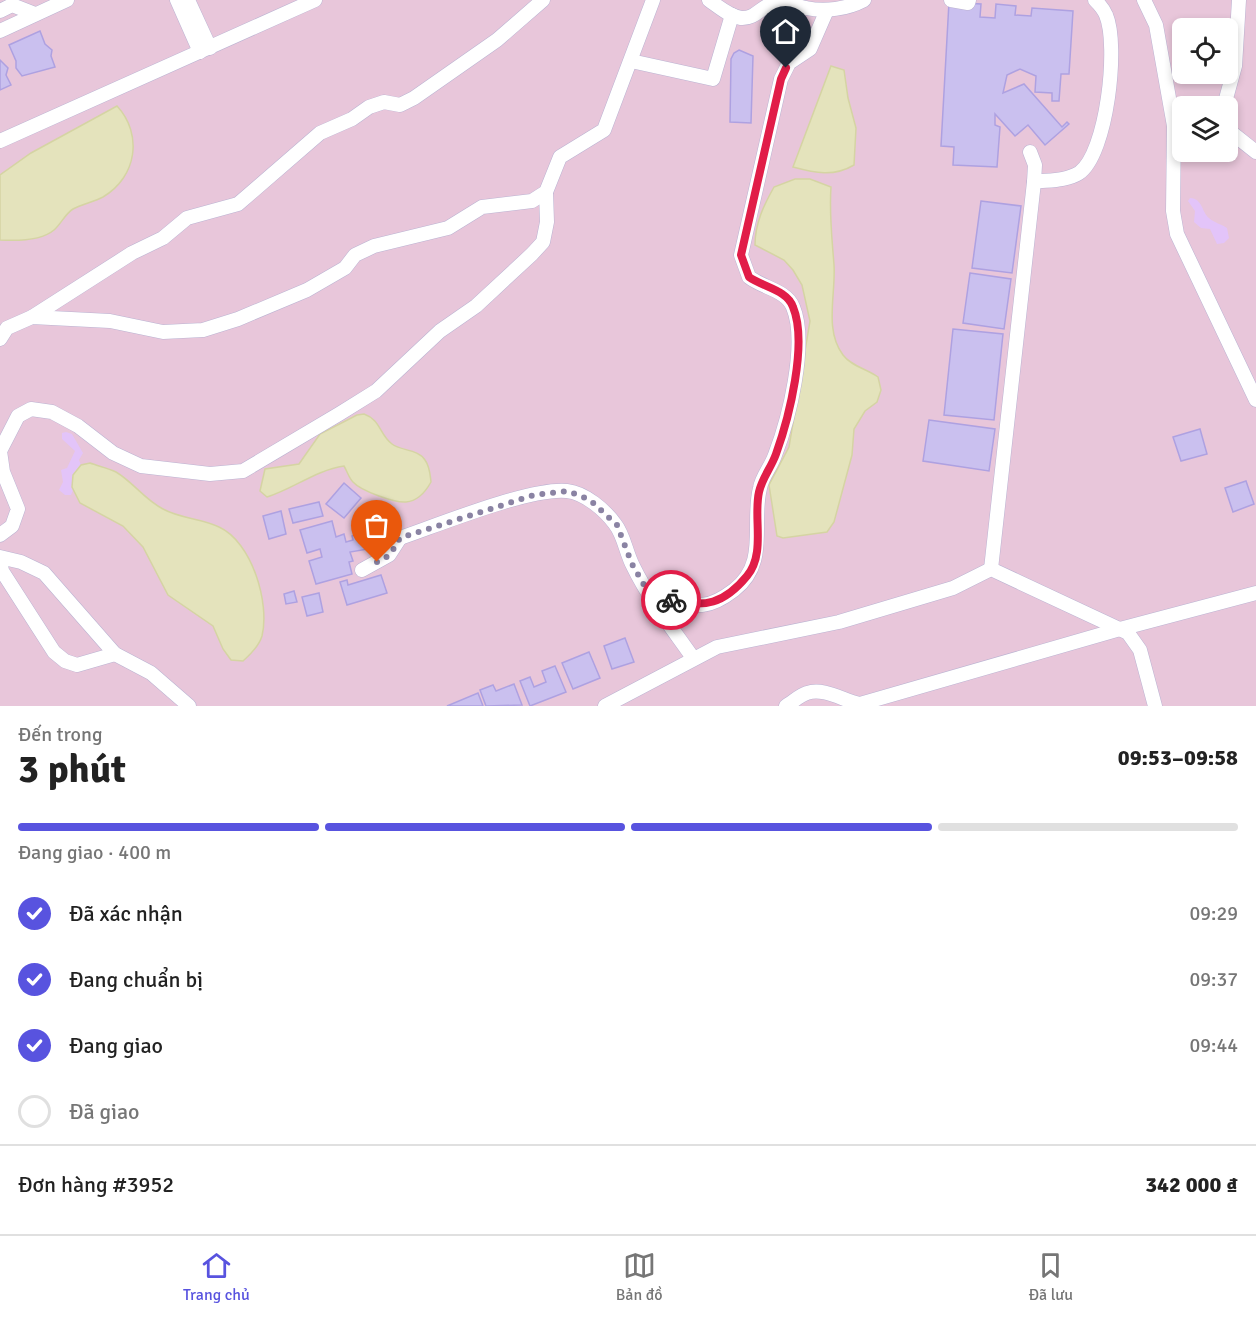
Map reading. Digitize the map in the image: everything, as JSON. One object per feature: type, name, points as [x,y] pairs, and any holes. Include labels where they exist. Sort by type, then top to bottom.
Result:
[{"type":"lane","points":[[0,31],[67,0]]},
{"type":"lane","points":[[177,0],[205,50]]},
{"type":"lane","points":[[188,0],[205,50]]},
{"type":"lane","points":[[0,141],[315,0]]},
{"type":"lane","points":[[0,339],[7,328],[32,317],[132,253],[163,238],[187,218],[238,204],[320,133],[369,107],[384,102],[400,105],[414,98],[497,40],[543,0]]},
{"type":"lane","points":[[0,535],[12,526],[18,509],[3,472],[0,451],[18,416],[31,409],[52,412],[78,426],[113,453],[141,466],[210,474],[243,471],[376,391],[440,331],[502,283],[543,242],[547,222],[546,192],[560,158],[604,130],[653,0]]},
{"type":"lane","points":[[710,0],[732,15],[747,18],[772,2],[827,10],[864,0]]},
{"type":"lane","points":[[951,0],[968,3],[969,0]]},
{"type":"lane","points":[[1034,182],[1065,179],[1080,173],[1091,159],[1100,132],[1113,57],[1106,15],[1095,0]]},
{"type":"lane","points":[[1144,0],[1156,25],[1172,98]]},
{"type":"lane","points":[[1227,96],[1235,66],[1239,0]]},
{"type":"lane","points":[[0,10],[12,5],[35,14]]},
{"type":"lane","points":[[652,599],[707,605],[735,588],[753,567],[758,548],[759,488],[775,456],[796,375],[800,342],[793,305],[783,294],[749,277],[741,255],[781,79],[789,63],[810,49],[827,10]]},
{"type":"lane","points":[[631,61],[719,81],[732,15]]},
{"type":"lane","points":[[1238,138],[1256,152]]},
{"type":"lane","points":[[991,568],[1034,182],[1035,165],[1030,152]]},
{"type":"lane","points":[[1176,162],[1173,211],[1177,234],[1256,400]]},
{"type":"lane","points":[[32,317],[110,321],[163,332],[203,330],[238,319],[307,290],[345,268],[355,255],[374,246],[448,228],[482,207],[532,201],[546,192]]},
{"type":"lane","points":[[367,534],[382,531],[400,538],[534,495],[568,491],[590,500],[617,525],[632,564],[652,599],[693,658]]},
{"type":"lane","points":[[362,570],[390,555],[400,538]]},
{"type":"lane","points":[[115,654],[77,665],[65,661],[54,652],[2,571],[0,559],[21,562],[44,573],[115,654],[151,673],[189,706]]},
{"type":"lane","points":[[991,568],[1120,629],[1135,639],[1155,706]]},
{"type":"lane","points":[[605,706],[717,647],[851,619],[952,588],[991,568]]},
{"type":"lane","points":[[786,706],[808,692],[828,693],[860,705],[1120,629],[1256,593]]},
{"type":"shaded area","points":[[0,0],[1256,0],[1256,706],[0,706]]},
{"type":"shaded area","points":[[831,66],[844,70],[856,128],[854,165],[847,169],[824,173],[793,167]]},
{"type":"shaded area","points":[[117,106],[131,129],[133,142],[129,167],[123,178],[103,197],[73,209],[49,234],[28,240],[0,240],[0,175],[31,153]]},
{"type":"shaded area","points":[[795,179],[810,179],[831,187],[834,334],[843,355],[850,362],[878,377],[881,390],[877,402],[865,411],[854,429],[852,455],[834,522],[827,532],[783,538],[777,536],[769,485],[789,447],[810,321],[802,285],[793,270],[784,260],[755,245],[755,237],[758,222],[774,187]]},
{"type":"shaded area","points":[[364,414],[377,423],[392,444],[414,452],[425,460],[431,482],[418,498],[401,502],[370,493],[353,482],[344,466],[314,475],[267,497],[260,491],[265,469],[299,464],[320,434],[357,415]]},
{"type":"shaded area","points":[[90,463],[116,472],[163,509],[219,527],[241,546],[249,559],[261,591],[264,622],[259,643],[243,661],[231,660],[223,649],[213,626],[168,595],[143,547],[123,526],[80,503],[72,487],[73,475],[81,465]]},
{"type":"sand","points":[[1190,198],[1200,203],[1211,220],[1227,228],[1229,238],[1224,243],[1217,244],[1210,229],[1201,228],[1194,222],[1195,211],[1188,201]]},
{"type":"sand","points":[[62,433],[72,434],[83,453],[79,460],[81,465],[76,474],[71,495],[65,495],[59,490],[63,482],[61,470],[67,468],[75,451],[62,439]]},
{"type":"building","points":[[949,2],[981,4],[980,17],[995,18],[996,4],[1016,6],[1015,15],[1031,16],[1032,8],[1073,11],[1069,74],[1061,74],[1059,101],[1052,101],[1052,93],[1035,92],[1036,76],[1020,69],[1007,75],[1003,93],[1024,84],[1062,127],[1067,122],[1069,124],[1045,145],[1028,125],[1015,136],[995,114],[995,125],[1000,127],[997,167],[953,165],[954,147],[941,146]]},
{"type":"building","points":[[40,31],[45,44],[52,50],[51,56],[55,67],[22,76],[16,68],[16,61],[9,45]]},
{"type":"building","points":[[739,50],[753,56],[751,123],[730,122],[731,59]]},
{"type":"building","points":[[0,60],[8,68],[6,75],[11,85],[0,90]]},
{"type":"building","points":[[981,201],[1021,206],[1012,273],[972,268]]},
{"type":"building","points":[[970,273],[1011,279],[1004,329],[963,323]]},
{"type":"building","points":[[953,329],[1003,334],[994,420],[944,415]]},
{"type":"building","points":[[929,420],[995,429],[989,471],[923,461]]},
{"type":"building","points":[[1200,429],[1207,454],[1181,461],[1173,437]]},
{"type":"building","points":[[1246,481],[1254,504],[1233,512],[1225,488]]},
{"type":"building","points":[[344,483],[361,498],[344,518],[326,504]]},
{"type":"building","points":[[319,502],[323,516],[293,523],[289,509]]},
{"type":"building","points":[[281,511],[286,534],[269,539],[263,516]]},
{"type":"building","points":[[332,521],[336,537],[344,534],[346,542],[353,540],[352,536],[363,532],[368,549],[350,552],[353,561],[349,562],[352,574],[316,584],[309,561],[322,557],[320,549],[307,553],[300,530]]},
{"type":"building","points":[[381,575],[387,593],[347,605],[340,582],[347,580],[348,585]]},
{"type":"building","points":[[294,591],[297,602],[286,604],[284,594]]},
{"type":"building","points":[[319,593],[323,612],[307,616],[302,597]]},
{"type":"building","points":[[625,638],[634,662],[612,669],[604,646]]},
{"type":"building","points":[[589,652],[600,678],[573,689],[562,663]]},
{"type":"building","points":[[555,666],[566,692],[530,706],[520,681],[530,677],[534,687],[546,682],[542,671]]},
{"type":"building","points":[[514,684],[522,705],[486,706],[480,690],[493,685],[496,691]]},
{"type":"building","points":[[478,693],[483,706],[447,706]]},
{"type":"way so far","points":[[377,562],[390,555],[400,538],[534,495],[568,491],[590,500],[617,525],[632,564],[652,599],[671,600]]},
{"type":"route","points":[[671,600],[699,606],[715,602],[735,588],[753,567],[758,548],[759,488],[775,456],[796,375],[800,342],[793,305],[783,294],[749,277],[741,255],[781,79],[786,68]]}]
